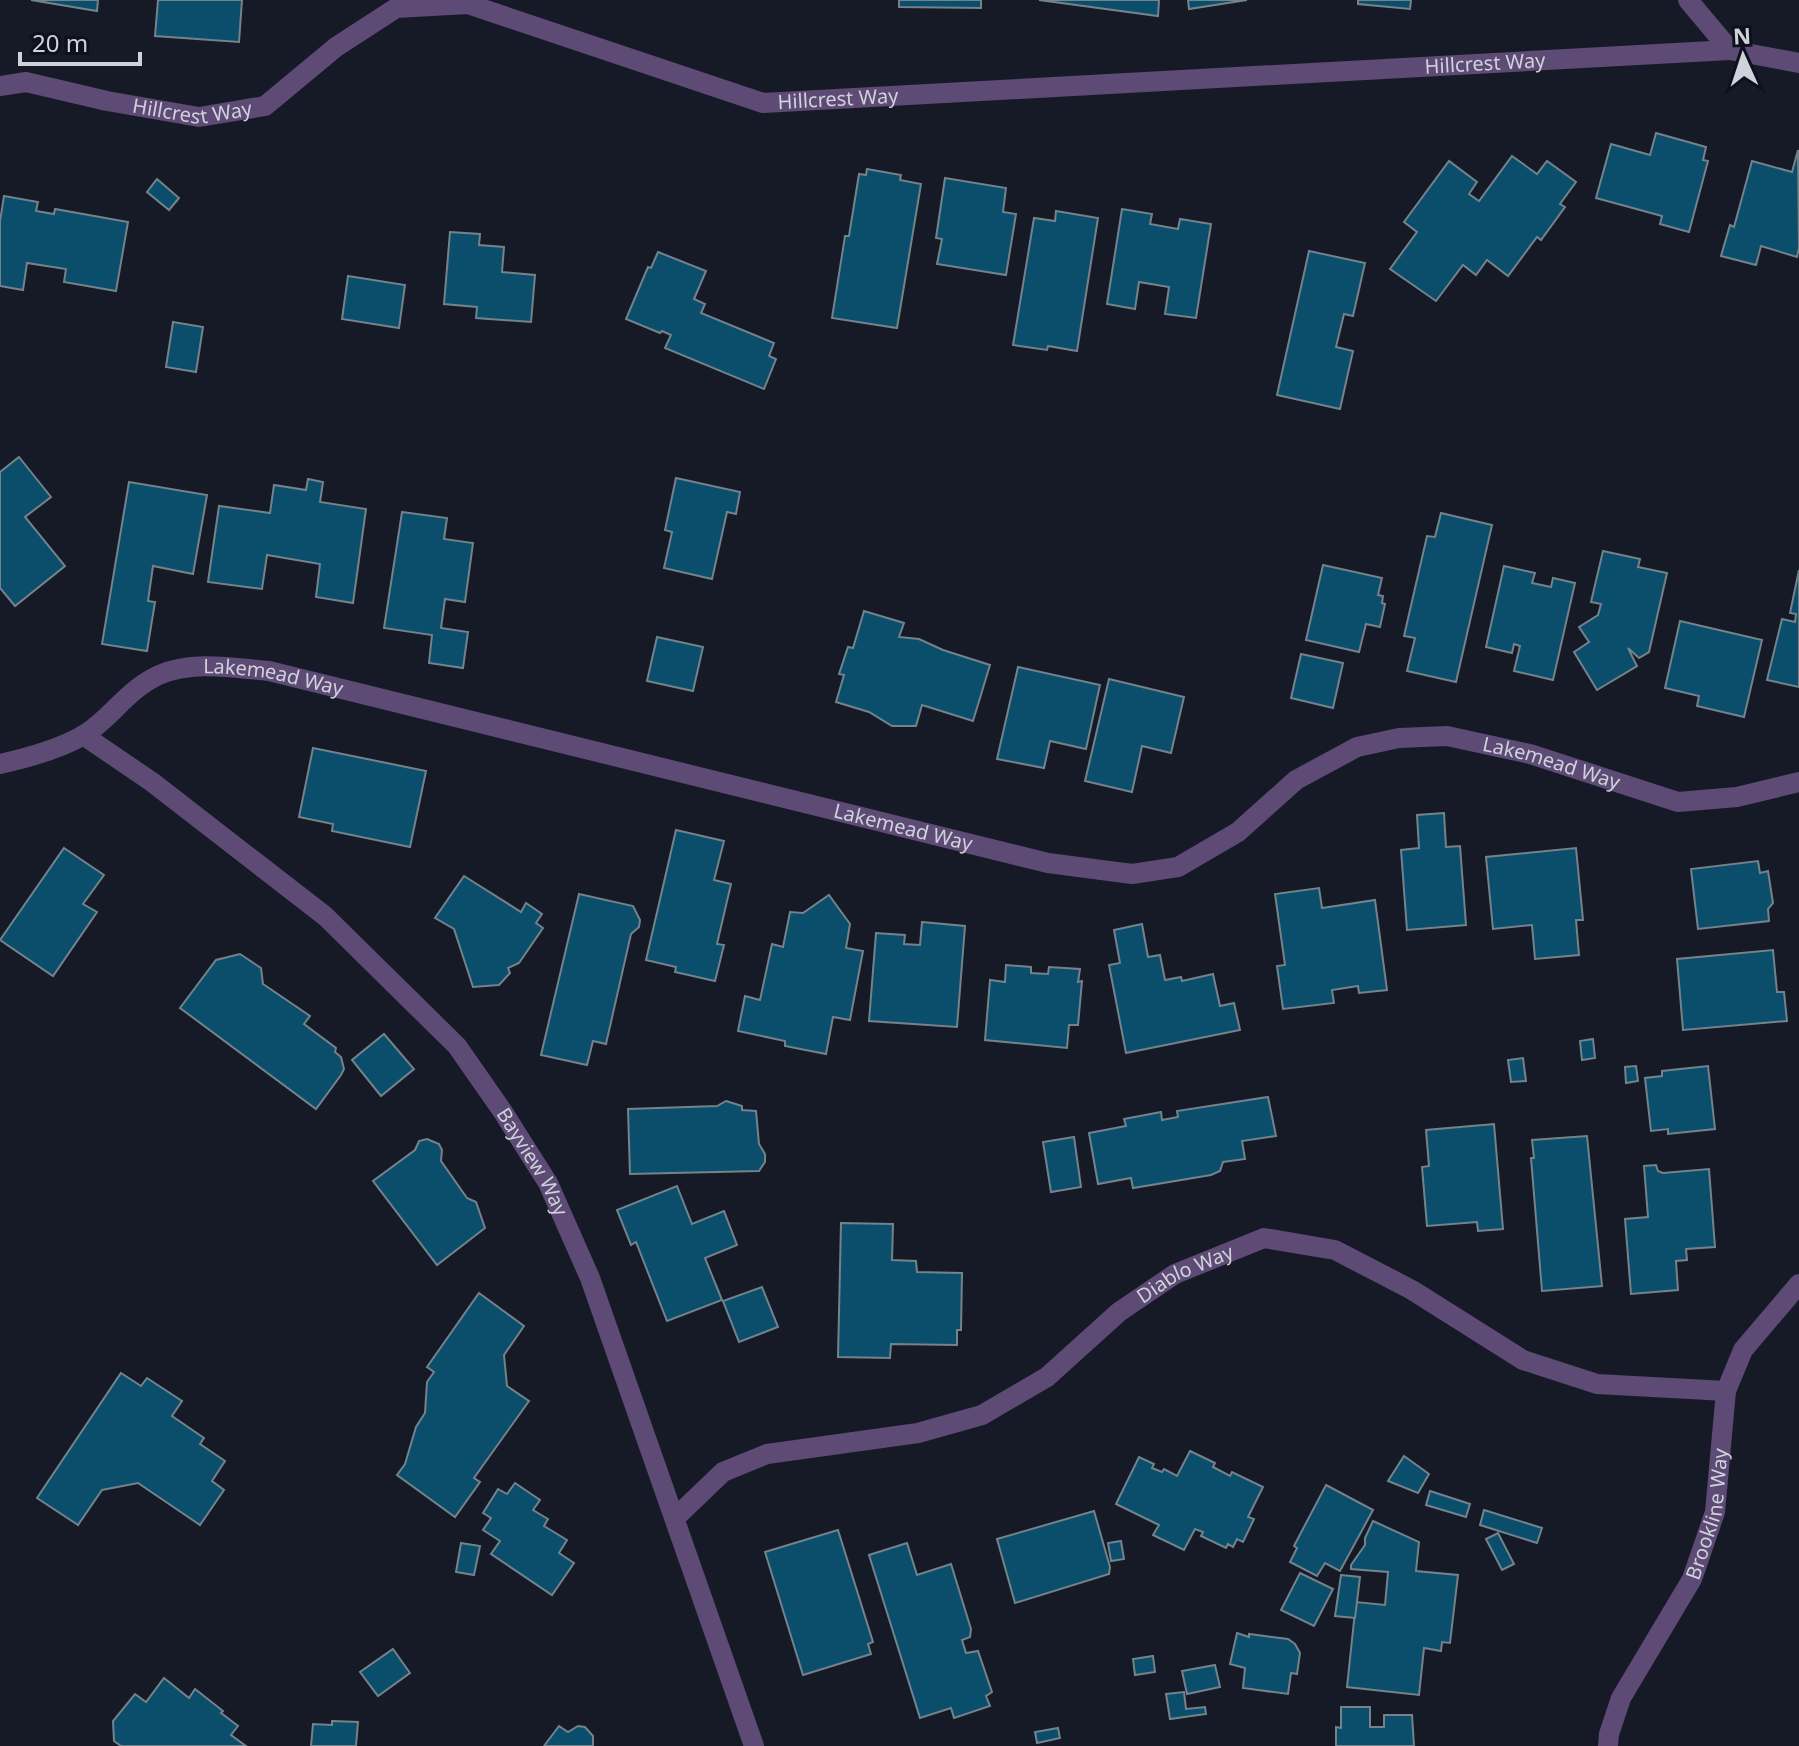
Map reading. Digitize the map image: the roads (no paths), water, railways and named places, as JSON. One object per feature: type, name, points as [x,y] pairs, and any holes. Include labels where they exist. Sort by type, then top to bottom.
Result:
[{"type":"street","points":[[1688,0],[1730,50]]},
{"type":"street","name":"Hillcrest Way","points":[[0,86],[26,82],[107,101],[199,117],[265,106],[336,47],[396,8],[468,4],[763,103],[1730,50],[1799,63]]},
{"type":"street","name":"Lakemead Way","points":[[0,764],[27,758],[83,735],[130,693],[160,674],[199,666],[269,671],[1048,863],[1132,874],[1178,867],[1238,832],[1296,780],[1357,747],[1399,738],[1447,736],[1530,754],[1678,802],[1737,797],[1799,782]]},
{"type":"street","name":"Bayview Way","points":[[83,735],[152,782],[325,916],[457,1046],[548,1183],[590,1278],[754,1746]]},
{"type":"street","name":"Diablo Way","points":[[675,1518],[723,1472],[767,1454],[918,1433],[982,1415],[1047,1377],[1119,1312],[1175,1274],[1264,1238],[1335,1250],[1412,1290],[1523,1360],[1597,1384],[1726,1391]]},
{"type":"street","name":"Brookline Way","points":[[1608,1746],[1621,1698],[1692,1579],[1715,1512],[1726,1391],[1743,1350],[1799,1284]]}]
